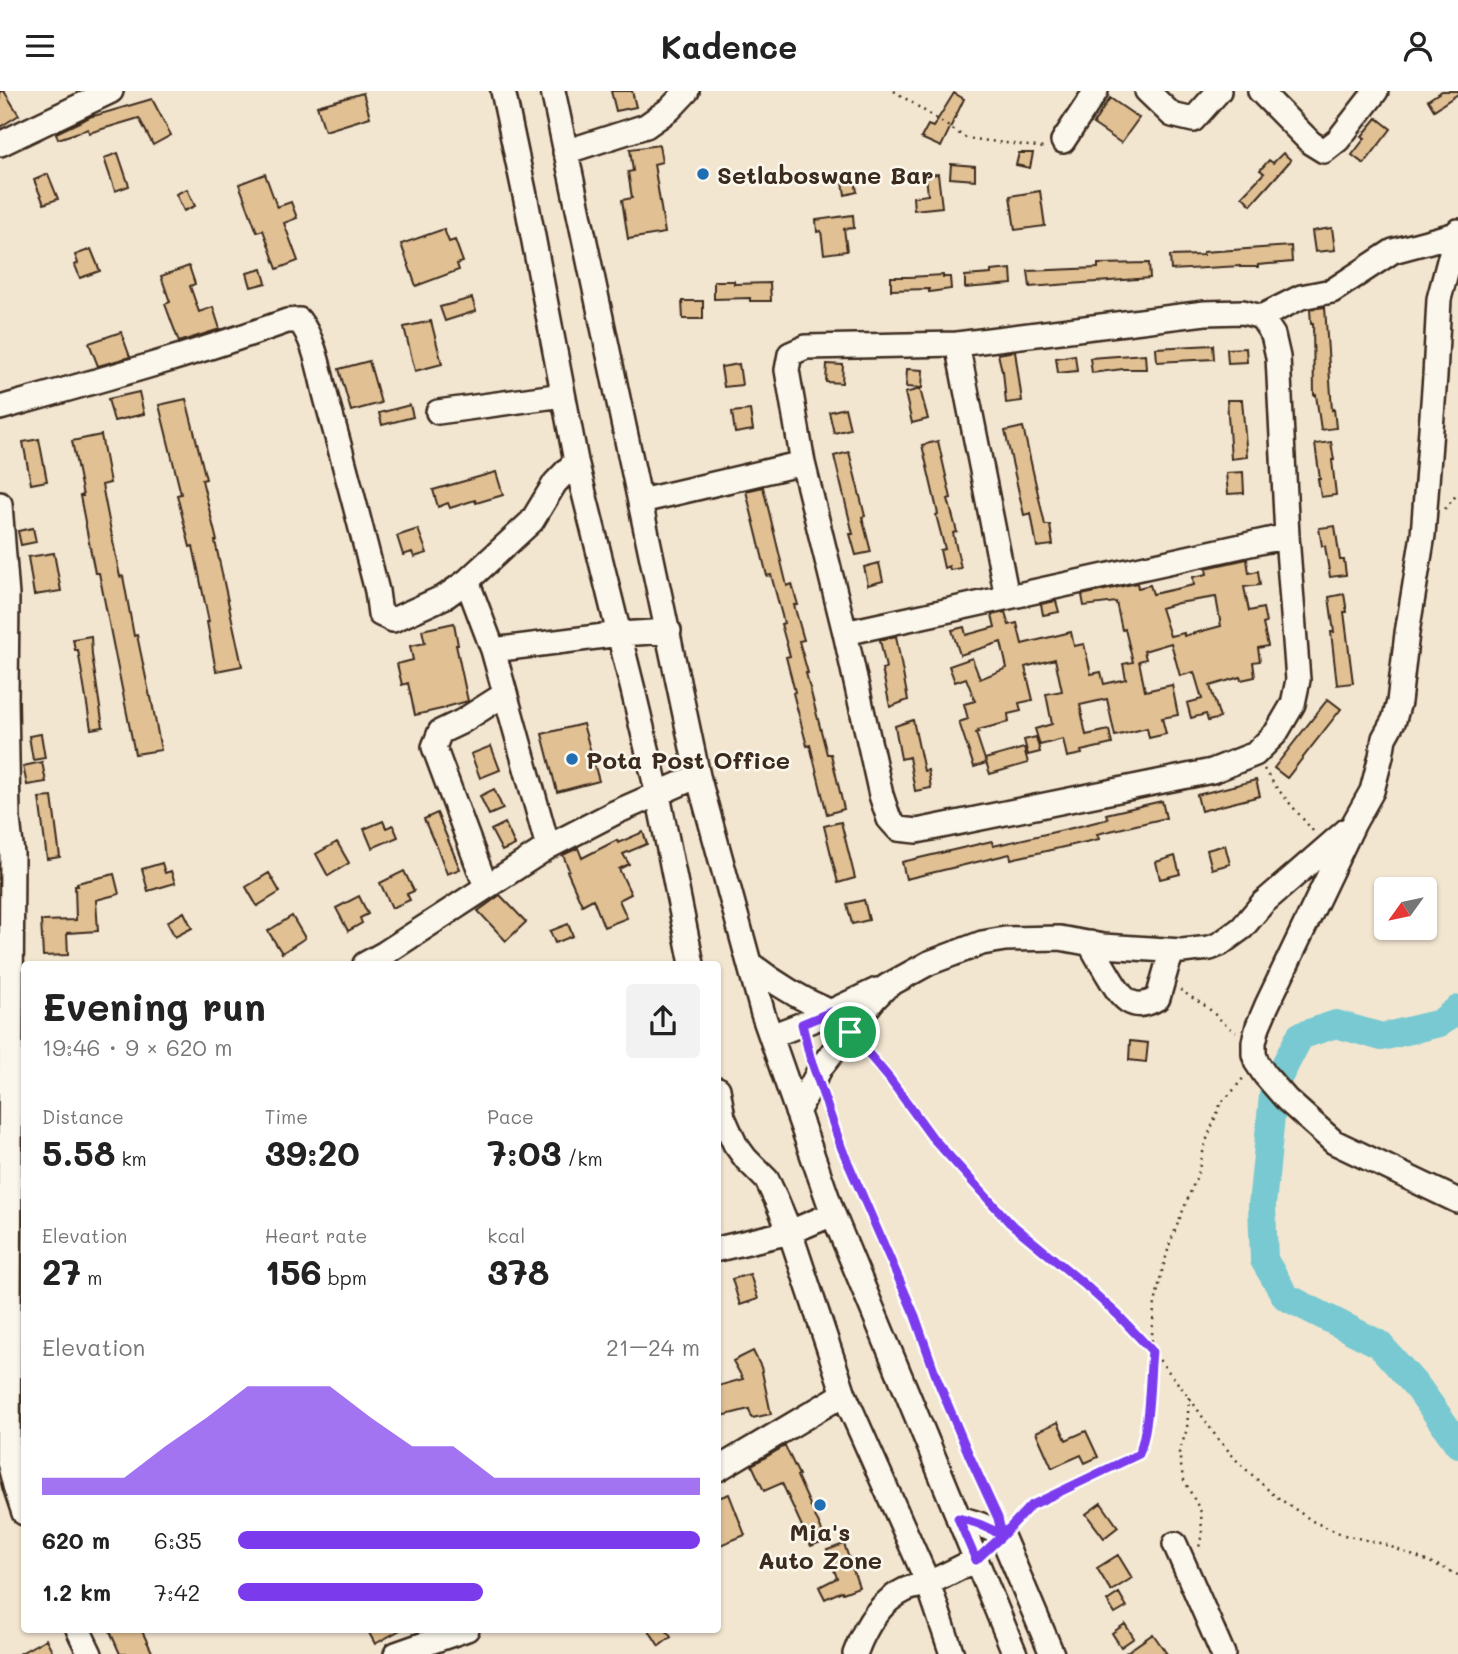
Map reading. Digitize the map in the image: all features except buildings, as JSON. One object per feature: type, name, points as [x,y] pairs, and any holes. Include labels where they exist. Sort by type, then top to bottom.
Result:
[{"type":"street","points":[[0,144],[111,91]]},
{"type":"street","points":[[503,91],[576,461],[658,795],[691,961]]},
{"type":"street","points":[[553,91],[698,776],[771,1036],[833,1215],[1015,1654]]},
{"type":"street","points":[[565,152],[646,126],[670,109],[687,91]]},
{"type":"street","points":[[1063,141],[1096,91]]},
{"type":"street","points":[[1147,91],[1172,115],[1193,120],[1219,91]]},
{"type":"street","points":[[1261,91],[1311,143],[1324,151],[1338,140],[1376,91]]},
{"type":"street","points":[[1261,317],[1301,297],[1332,291],[1393,251],[1457,232]]},
{"type":"street","points":[[1457,232],[1439,299],[1423,535],[1399,702],[1394,720],[1384,738],[1372,791],[1285,965],[1258,1026],[1254,1054],[1273,1086],[1334,1142],[1458,1201]]},
{"type":"street","points":[[1243,312],[1261,317],[1273,335],[1279,357],[1287,536],[1298,680],[1293,703],[1276,733],[1255,754],[1212,771],[917,831],[898,829],[889,819],[881,795],[803,463],[787,370],[790,354],[806,348],[957,344],[1205,313],[1243,312]]},
{"type":"street","points":[[0,408],[156,365],[287,321],[299,320],[309,338],[332,418],[380,614],[393,620],[446,596],[467,582],[532,521],[555,483],[576,461]]},
{"type":"street","points":[[957,344],[1007,597]]},
{"type":"street","points":[[438,412],[564,395]]},
{"type":"street","points":[[641,501],[803,463]]},
{"type":"street","points":[[0,504],[6,698],[4,819],[12,854],[18,1114],[4,1459],[21,1504]]},
{"type":"street","points":[[845,633],[1287,536]]},
{"type":"street","points":[[467,582],[493,650],[548,847]]},
{"type":"street","points":[[493,650],[620,634],[668,631]]},
{"type":"street","points":[[486,887],[434,747],[440,732],[505,694]]},
{"type":"street","points":[[370,961],[548,847],[614,813],[698,776]]},
{"type":"street","points":[[771,1036],[831,1012],[929,963],[982,943],[1005,939],[1060,938],[1173,951],[1210,948],[1242,928],[1263,903],[1354,823]]},
{"type":"street","points":[[1090,943],[1119,993],[1128,1002],[1137,1004],[1148,1004],[1158,997],[1173,951]]},
{"type":"street","points":[[750,963],[772,981],[806,1002],[831,1012]]},
{"type":"street","points":[[797,1112],[821,1067],[875,997],[887,986]]},
{"type":"street","points":[[721,1106],[735,1144],[767,1180],[790,1232],[844,1394],[928,1583],[952,1654]]},
{"type":"street","points":[[721,1248],[790,1232],[833,1215]]},
{"type":"street","points":[[721,1467],[844,1394]]},
{"type":"street","points":[[958,1518],[984,1525],[1002,1536],[1052,1654]]},
{"type":"street","points":[[1175,1544],[1223,1654]]},
{"type":"street","points":[[855,1654],[869,1622],[884,1605],[904,1590],[928,1583],[976,1560]]},
{"type":"street","points":[[80,1633],[90,1654]]},
{"type":"street","points":[[396,1654],[456,1633]]},
{"type":"path","points":[[894,91],[966,138],[1050,149],[1063,141]]},
{"type":"path","points":[[1255,754],[1276,787],[1326,847]]},
{"type":"path","points":[[850,1032],[889,1078],[932,1137],[1009,1222],[1109,1307],[1152,1351],[1215,1435],[1238,1462],[1274,1495],[1314,1522],[1344,1535],[1384,1544],[1458,1575]]},
{"type":"path","points":[[1002,1536],[1030,1506],[1139,1454],[1145,1427],[1154,1309],[1170,1243],[1222,1103],[1257,1063]]},
{"type":"path","points":[[817,1076],[842,1149],[915,1316],[937,1379],[998,1518],[1002,1536]]},
{"type":"path","points":[[1189,1397],[1187,1429],[1179,1453],[1183,1478],[1201,1512],[1202,1533],[1189,1576]]},
{"type":"waterway","points":[[1458,1009],[1440,1023],[1382,1037],[1336,1024],[1300,1036],[1274,1086],[1262,1205],[1264,1260],[1286,1297],[1379,1344],[1419,1389],[1458,1444]]},
{"type":"place","name":"Setlaboswane Bar","points":[[703,174]]},
{"type":"place","name":"Pota Post Office","points":[[572,759]]},
{"type":"place","name":"Mia's Auto Zone","points":[[820,1505]]},
{"type":"route","points":[[850,1032],[831,1012],[802,1024],[810,1057],[842,1149],[915,1316],[937,1379],[998,1518],[1002,1536],[992,1529],[958,1518],[976,1560],[1002,1536],[1030,1506],[1139,1454],[1143,1443],[1152,1351],[1084,1284],[1009,1222],[932,1137],[889,1078],[850,1032]]}]
